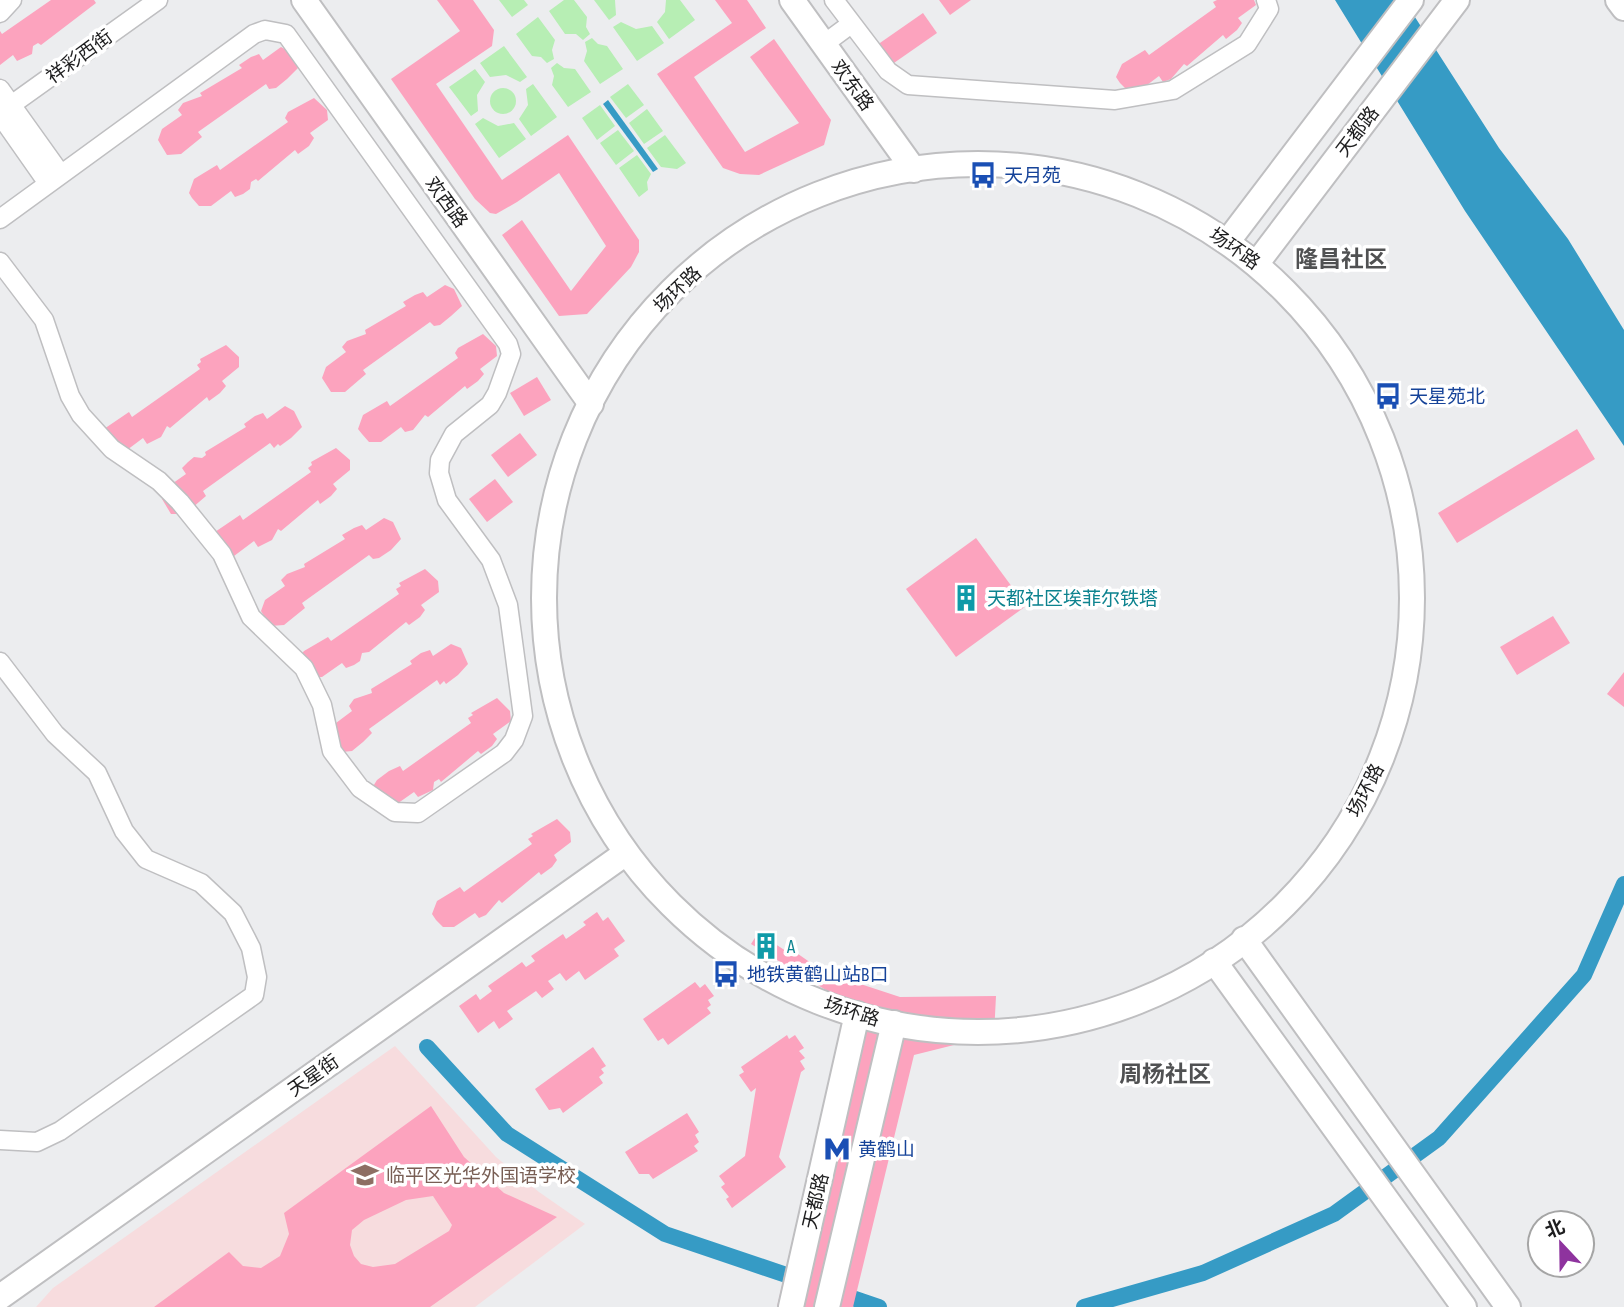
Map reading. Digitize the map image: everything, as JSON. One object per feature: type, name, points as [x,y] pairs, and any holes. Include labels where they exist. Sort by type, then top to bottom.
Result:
[{"type":"main road","name":"欢西路","points":[[304,0],[590,404]]},
{"type":"main road","name":"欢东路","points":[[792,0],[914,170]]},
{"type":"main road","name":"天都路","points":[[1228,241],[1411,0]]},
{"type":"main road","name":"天都路","points":[[1257,263],[1457,0]]},
{"type":"main road","points":[[1618,0],[1624,8]]},
{"type":"main road","name":"场环路","points":[[1001,165],[1080,176],[1162,204],[1228,241],[1257,263],[1321,330],[1345,364],[1371,410],[1392,461],[1403,503],[1413,597],[1406,675],[1398,708],[1368,790],[1321,864],[1298,891],[1244,939],[1214,961],[1138,1000],[1094,1015],[1049,1025],[966,1031],[894,1023],[858,1014],[780,984],[734,957],[696,929],[662,896],[626,853],[582,779],[562,723],[548,665],[544,614],[545,556],[552,513],[566,462],[590,404],[607,373],[637,330],[675,289],[729,244],[798,204],[837,188],[914,170],[1001,165]]},
{"type":"main road","name":"天星街","points":[[0,1297],[626,853]]},
{"type":"main road","points":[[1244,939],[1508,1307]]},
{"type":"main road","points":[[1214,961],[1464,1307]]},
{"type":"main road","name":"天都路","points":[[791,1307],[858,1014]]},
{"type":"main road","name":"天都路","points":[[827,1307],[894,1023]]},
{"type":"street","points":[[0,13],[12,0]]},
{"type":"street","name":"祥彩西街","points":[[4,111],[158,0]]},
{"type":"street","points":[[834,0],[888,71],[908,85],[1115,100],[1173,90],[1247,44],[1269,9],[1266,0]]},
{"type":"street","points":[[824,44],[851,24]]},
{"type":"street","points":[[0,219],[254,34],[276,30],[286,34],[508,344],[511,354],[497,393],[490,405],[454,435],[440,460],[439,473],[447,500],[482,546],[499,575],[508,605],[523,716],[514,740],[504,753],[418,813],[395,812],[379,803],[340,765],[332,751],[322,705],[304,668],[251,617],[222,554],[180,502],[159,481],[113,449],[81,415],[70,396],[44,320],[0,262]]},
{"type":"street","points":[[0,89],[4,111],[54,178]]},
{"type":"street","points":[[404,197],[430,177]]},
{"type":"street","points":[[0,662],[55,734],[97,773],[124,831],[146,859],[201,883],[233,913],[251,948],[257,977],[254,995],[61,1131],[37,1142],[0,1140]]},
{"type":"shaded area","name":"临平区光华外国语学校","points":[[395,1046],[496,1157],[539,1192],[585,1224],[475,1307],[36,1307],[53,1288]]},
{"type":"green space","points":[[499,0],[524,0],[528,5],[512,17]]},
{"type":"green space","points":[[564,0],[574,0],[587,17],[586,27],[590,34],[583,40],[576,34],[565,34],[549,11]]},
{"type":"green space","points":[[594,0],[615,0],[616,15],[609,20]]},
{"type":"green space","points":[[666,0],[680,0],[695,20],[669,39],[657,22],[665,12]]},
{"type":"green space","points":[[538,17],[555,40],[552,50],[554,59],[547,63],[541,57],[532,56],[516,34]]},
{"type":"green space","points":[[621,22],[636,29],[652,26],[664,43],[637,61],[613,27]]},
{"type":"green space","points":[[592,38],[598,44],[607,46],[623,69],[600,84],[584,61],[587,51],[585,42]]},
{"type":"green space","points":[[504,46],[527,77],[520,82],[506,75],[490,77],[480,63]]},
{"type":"green space","points":[[557,63],[564,68],[575,69],[591,92],[568,107],[552,85],[554,76],[551,68]]},
{"type":"green space","points":[[475,69],[485,82],[477,95],[478,111],[471,116],[449,87]]},
{"type":"green space","points":[[533,84],[557,117],[531,136],[519,119],[528,105],[526,89]]},
{"type":"green space","points":[[628,84],[644,105],[626,118],[610,97]]},
{"type":"green space","points":[[503,88],[512,92],[516,101],[512,110],[503,114],[494,110],[490,101],[494,92]]},
{"type":"green space","points":[[600,105],[615,126],[597,140],[582,118]]},
{"type":"green space","points":[[647,109],[663,131],[644,144],[629,123]]},
{"type":"green space","points":[[483,118],[498,126],[514,123],[526,139],[499,158],[475,124]]},
{"type":"green space","points":[[618,130],[634,151],[616,165],[600,143]]},
{"type":"green space","points":[[665,135],[686,163],[677,169],[661,167],[647,148]]},
{"type":"green space","points":[[637,155],[651,174],[647,182],[648,190],[639,197],[619,168]]},
{"type":"water","points":[[1335,0],[1404,0],[1499,148],[1568,239],[1624,330],[1624,446],[1465,211]]},
{"type":"water","points":[[608,100],[658,169],[653,172],[603,104]]},
{"type":"building","points":[[51,0],[94,0],[96,3],[41,45],[38,43],[33,46],[32,54],[17,61],[13,55],[0,65],[0,31],[2,34]]},
{"type":"building","points":[[437,0],[473,0],[494,30],[492,46],[436,84],[502,180],[568,135],[639,240],[639,252],[631,267],[587,314],[559,316],[502,235],[522,220],[571,291],[606,246],[559,173],[517,202],[496,214],[490,213],[475,199],[391,79],[460,31]]},
{"type":"building","points":[[715,0],[747,0],[766,28],[694,77],[745,152],[799,123],[750,57],[774,39],[831,120],[824,145],[759,175],[740,174],[723,168],[657,74],[732,23]]},
{"type":"building","points":[[939,0],[971,0],[950,15]]},
{"type":"building","points":[[1254,0],[1256,5],[1238,18],[1242,23],[1237,30],[1226,39],[1223,35],[1187,66],[1184,64],[1171,79],[1163,82],[1159,76],[1139,91],[1128,91],[1120,83],[1116,77],[1122,64],[1145,50],[1149,55],[1216,7],[1213,2]]},
{"type":"building","points":[[923,13],[937,33],[891,65],[877,45]]},
{"type":"building","points":[[281,47],[290,52],[298,68],[287,79],[276,88],[269,89],[266,84],[198,132],[202,137],[181,154],[167,155],[158,140],[162,129],[182,115],[178,110],[183,103],[202,96],[200,93],[242,68],[239,65],[251,57],[259,54],[263,60]]},
{"type":"building","points":[[314,98],[327,110],[328,120],[310,133],[314,138],[309,146],[298,154],[295,150],[258,181],[256,179],[251,182],[250,189],[243,194],[235,197],[231,191],[211,206],[199,206],[189,193],[194,179],[217,165],[220,170],[288,122],[285,118],[288,112]]},
{"type":"building","points":[[445,285],[454,289],[462,306],[440,325],[434,326],[430,322],[363,370],[366,374],[345,392],[331,392],[322,378],[326,367],[346,352],[342,347],[347,341],[366,334],[365,330],[406,306],[403,302],[415,295],[423,292],[427,297]]},
{"type":"building","points":[[483,334],[496,346],[497,356],[480,369],[484,374],[478,381],[467,389],[465,386],[428,417],[425,415],[413,430],[405,432],[401,427],[381,442],[369,442],[358,429],[363,415],[387,401],[390,406],[458,358],[455,353],[458,348]]},
{"type":"building","points":[[226,345],[239,357],[239,367],[222,381],[226,386],[209,401],[207,397],[170,428],[167,426],[161,437],[147,444],[143,438],[123,453],[101,431],[129,412],[132,417],[200,369],[197,365],[201,362],[200,359]]},
{"type":"building","points":[[537,377],[551,400],[524,416],[510,393]]},
{"type":"building","points":[[285,406],[294,411],[302,427],[291,438],[274,448],[270,443],[203,491],[206,496],[185,514],[171,514],[162,499],[166,488],[186,474],[182,468],[188,462],[194,457],[202,458],[206,455],[205,452],[246,427],[244,424],[255,416],[263,413],[267,419]]},
{"type":"building","points":[[1577,429],[1595,459],[1457,543],[1438,513]]},
{"type":"building","points":[[520,433],[537,455],[508,477],[491,455]]},
{"type":"building","points":[[336,448],[350,460],[350,470],[333,484],[337,489],[320,504],[318,500],[281,531],[278,529],[272,540],[258,547],[254,541],[234,556],[212,534],[240,515],[243,520],[311,472],[308,468],[312,465],[311,462]]},
{"type":"building","points":[[495,479],[513,502],[487,522],[469,499]]},
{"type":"building","points":[[384,518],[393,522],[401,539],[391,550],[379,558],[373,559],[369,555],[302,603],[305,608],[284,625],[270,626],[261,611],[265,600],[285,586],[281,580],[287,574],[305,567],[304,564],[345,539],[342,535],[354,528],[362,525],[366,530]]},
{"type":"building","name":"天都社区埃菲尔铁塔","points":[[976,538],[1026,606],[956,657],[906,589]]},
{"type":"building","points":[[425,569],[438,581],[439,592],[421,605],[425,610],[420,617],[409,625],[406,622],[369,652],[362,653],[360,661],[354,665],[346,668],[342,663],[322,677],[310,677],[300,656],[304,651],[328,637],[331,641],[399,594],[396,589],[401,586],[399,583]]},
{"type":"building","points":[[1553,616],[1570,643],[1517,675],[1500,647]]},
{"type":"building","points":[[451,644],[461,648],[468,664],[458,675],[446,684],[444,681],[440,685],[437,680],[369,729],[372,733],[352,751],[342,752],[332,726],[352,711],[349,706],[354,699],[372,693],[371,689],[412,664],[410,661],[421,653],[430,650],[433,656]]},
{"type":"building","points":[[1624,672],[1624,707],[1607,694]]},
{"type":"building","points":[[497,698],[510,711],[511,721],[493,734],[497,739],[492,746],[481,754],[478,751],[441,782],[439,779],[434,782],[433,790],[418,797],[414,792],[394,806],[372,788],[377,780],[389,771],[400,766],[403,771],[471,723],[468,718],[473,715],[471,713]]},
{"type":"building","points":[[557,819],[570,832],[571,842],[554,855],[557,860],[552,867],[541,875],[539,872],[502,903],[499,900],[486,915],[479,918],[475,913],[454,927],[443,927],[436,920],[432,914],[437,901],[460,887],[464,892],[532,844],[528,839],[533,836],[531,834]]},
{"type":"building","points":[[597,912],[603,921],[608,917],[625,941],[614,949],[619,956],[585,980],[579,971],[566,981],[560,973],[548,981],[554,989],[542,998],[536,991],[507,1011],[513,1019],[499,1029],[494,1021],[478,1033],[459,1006],[476,994],[480,1000],[492,991],[488,986],[522,962],[526,967],[535,961],[531,956],[563,934],[566,939],[586,925],[583,922]]},
{"type":"building","name":"黄鹤山","points":[[758,933],[786,951],[788,947],[824,972],[900,997],[996,996],[994,1035],[914,1055],[853,1307],[777,1307],[847,1003],[751,944]]},
{"type":"building","points":[[695,982],[700,988],[705,984],[714,996],[708,1000],[711,1005],[707,1008],[711,1013],[668,1045],[663,1038],[658,1041],[643,1019]]},
{"type":"building","points":[[787,1035],[789,1039],[795,1035],[804,1048],[799,1051],[805,1058],[800,1061],[805,1069],[801,1072],[779,1157],[786,1167],[732,1208],[726,1199],[729,1197],[721,1187],[725,1184],[719,1176],[745,1156],[756,1088],[751,1092],[739,1075],[744,1072],[741,1067]]},
{"type":"building","points":[[593,1047],[606,1066],[601,1069],[604,1073],[599,1077],[603,1083],[563,1113],[560,1108],[549,1110],[535,1089]]},
{"type":"building","points":[[431,1106],[464,1157],[504,1193],[557,1217],[430,1307],[154,1307],[229,1252],[243,1266],[261,1268],[280,1256],[289,1234],[284,1213]],"holes":[[[433,1196],[452,1225],[449,1231],[395,1264],[373,1267],[361,1264],[350,1245],[352,1230],[364,1220],[406,1200]]]},
{"type":"building","points":[[687,1113],[699,1132],[695,1135],[699,1142],[694,1146],[698,1151],[653,1179],[649,1174],[639,1174],[625,1152]]},
{"type":"waterway","points":[[1084,1307],[1203,1273],[1334,1214],[1439,1138],[1584,975],[1624,884]]},
{"type":"waterway","points":[[427,1047],[507,1134],[665,1234],[804,1281]]},
{"type":"waterway","points":[[835,1292],[879,1307]]},
{"type":"place","name":"天月苑","points":[[983,175]]},
{"type":"place","name":"天星苑北","points":[[1388,396]]},
{"type":"place","name":"天都社区埃菲尔铁塔","points":[[966,598]]},
{"type":"place","name":"A","points":[[766,946]]},
{"type":"place","name":"地铁黄鹤山站B口","points":[[726,974]]},
{"type":"place","name":"黄鹤山","points":[[837,1149]]},
{"type":"place","name":"临平区光华外国语学校","points":[[365,1175]]},
{"type":"district","name":"隆昌社区","points":[[1341,259]]},
{"type":"district","name":"周杨社区","points":[[1165,1074]]}]
